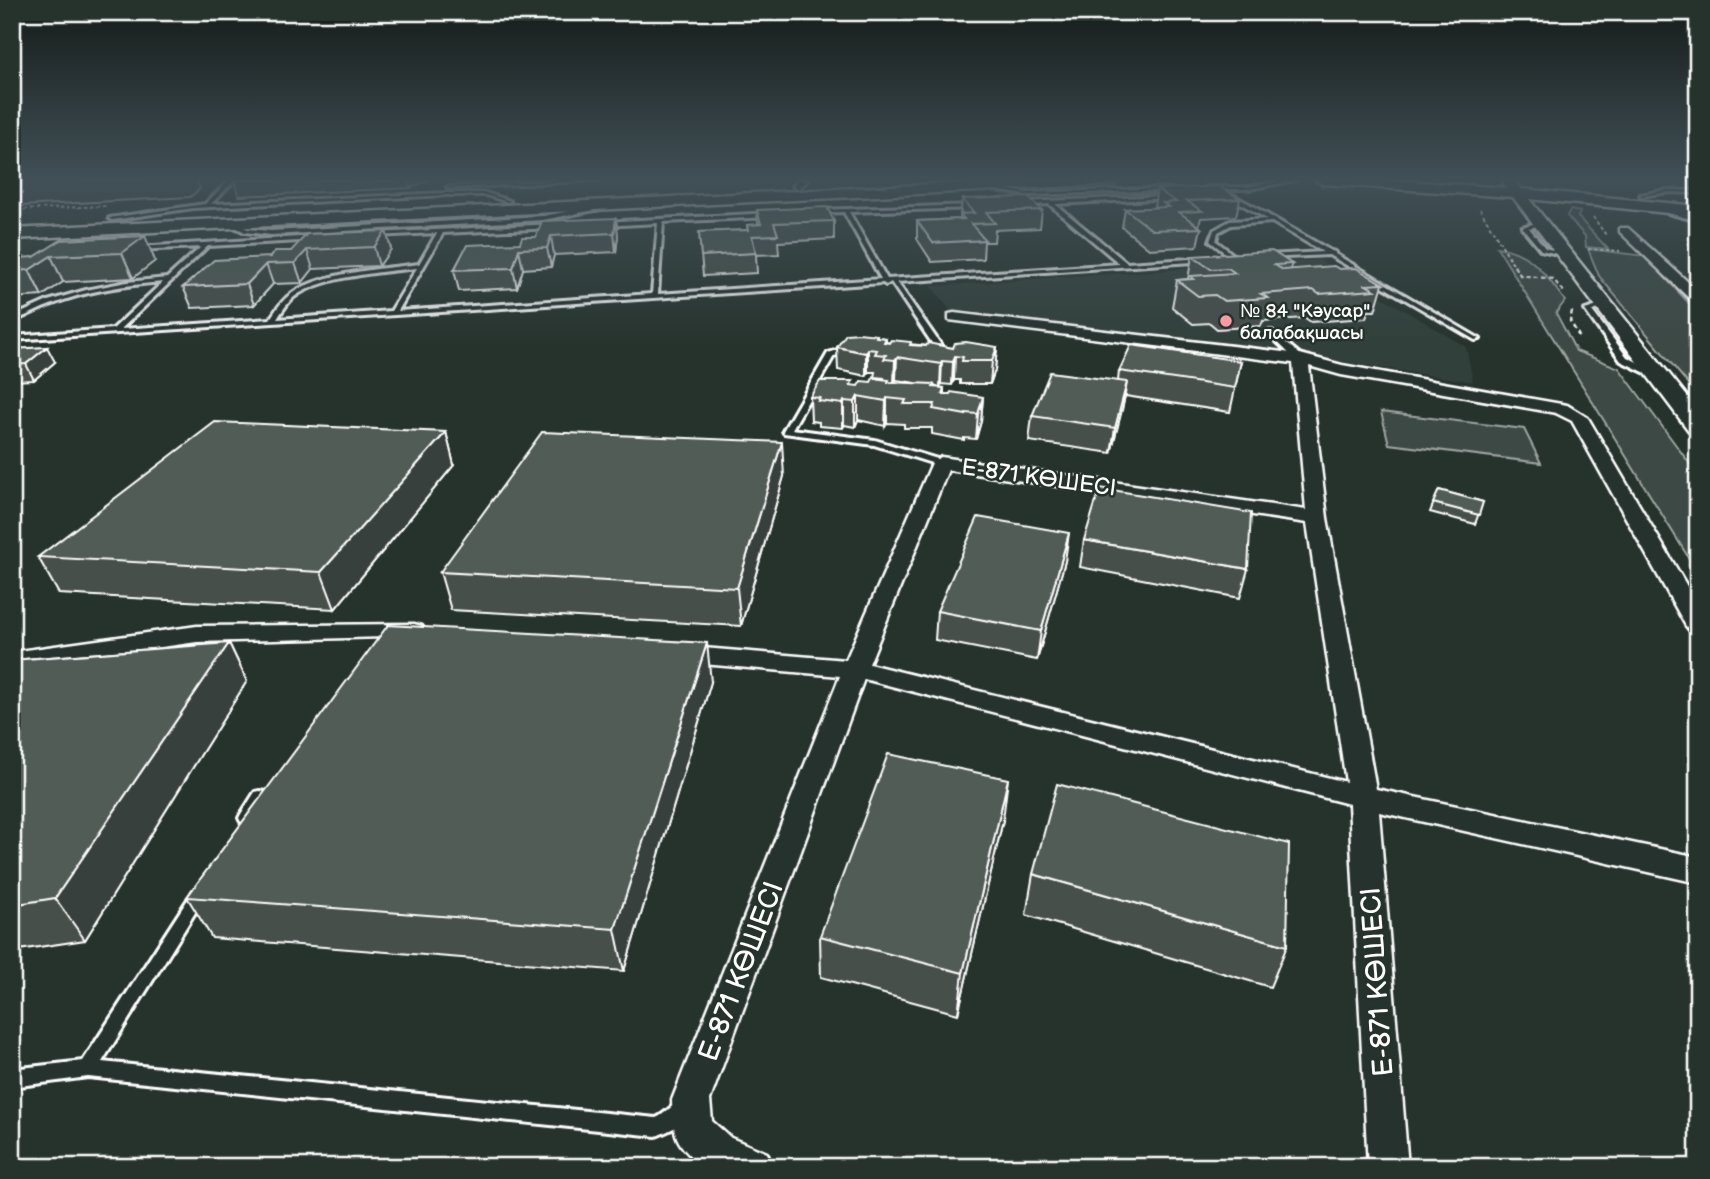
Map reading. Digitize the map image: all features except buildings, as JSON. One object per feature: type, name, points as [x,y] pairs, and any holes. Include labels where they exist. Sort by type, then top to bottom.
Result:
[{"type":"main road","points":[[1549,235],[1698,426]]},
{"type":"street","points":[[1629,235],[1698,299]]},
{"type":"street","points":[[954,317],[1300,359],[1341,370],[1561,410],[1579,418],[1698,626]]},
{"type":"street","name":"Е-871 КӨШЕСІ","points":[[1300,359],[1317,518],[1363,797],[1388,1167]]},
{"type":"street","name":"Е-871 КӨШЕСІ","points":[[753,1167],[717,1152],[692,1131],[691,1100],[855,669],[941,463],[1317,518]]},
{"type":"street","points":[[12,660],[197,634],[430,632]]},
{"type":"street","points":[[650,651],[855,669],[1363,797],[1698,870]]},
{"type":"lane","points":[[372,236],[389,235]]},
{"type":"lane","points":[[393,314],[439,235]]},
{"type":"lane","points":[[655,297],[660,235]]},
{"type":"lane","points":[[861,235],[890,282],[939,348],[916,347]]},
{"type":"lane","points":[[1089,235],[1125,265]]},
{"type":"lane","points":[[1215,235],[1213,241],[1236,259]]},
{"type":"lane","points":[[1301,235],[1477,339]]},
{"type":"lane","points":[[123,251],[358,236]]},
{"type":"lane","points":[[115,331],[207,244]]},
{"type":"lane","points":[[1264,257],[1333,253]]},
{"type":"lane","points":[[1222,260],[1250,258]]},
{"type":"lane","points":[[12,338],[1208,260]]},
{"type":"lane","points":[[271,322],[293,295],[311,288],[353,274],[421,266]]},
{"type":"lane","points":[[12,320],[46,303],[88,289],[169,280]]},
{"type":"lane","points":[[1270,332],[1300,359]]},
{"type":"lane","points":[[856,348],[844,349],[831,355],[787,431],[876,443],[941,463]]},
{"type":"lane","points":[[239,830],[260,796]]},
{"type":"lane","points":[[88,1069],[210,876]]},
{"type":"lane","points":[[12,1078],[88,1069],[656,1127],[669,1122],[691,1100]]},
{"type":"path","points":[[1495,235],[1520,275],[1553,279],[1567,295]]},
{"type":"path","points":[[1588,249],[1621,251]]},
{"type":"path","points":[[1574,303],[1570,321],[1580,338]]},
{"type":"shaded area","points":[[1595,235],[1608,249],[1586,247],[1585,236]]},
{"type":"shaded area","points":[[1497,247],[1509,249],[1529,259],[1545,274],[1565,301],[1556,313],[1576,351],[1619,368],[1698,475],[1698,573]]},
{"type":"shaded area","points":[[1588,249],[1645,256],[1698,313],[1698,396],[1599,276]]},
{"type":"shaded area","name":"№ 84 \"Кәусар\" балабақшасы","points":[[1320,260],[1466,347],[1473,382],[1201,340],[953,314],[931,286]]},
{"type":"shaded area","points":[[1381,412],[1524,429],[1541,463],[1389,444]]},
{"type":"place","name":"№ 84 \"Кәусар\" балабақшасы","points":[[1226,321]]}]
